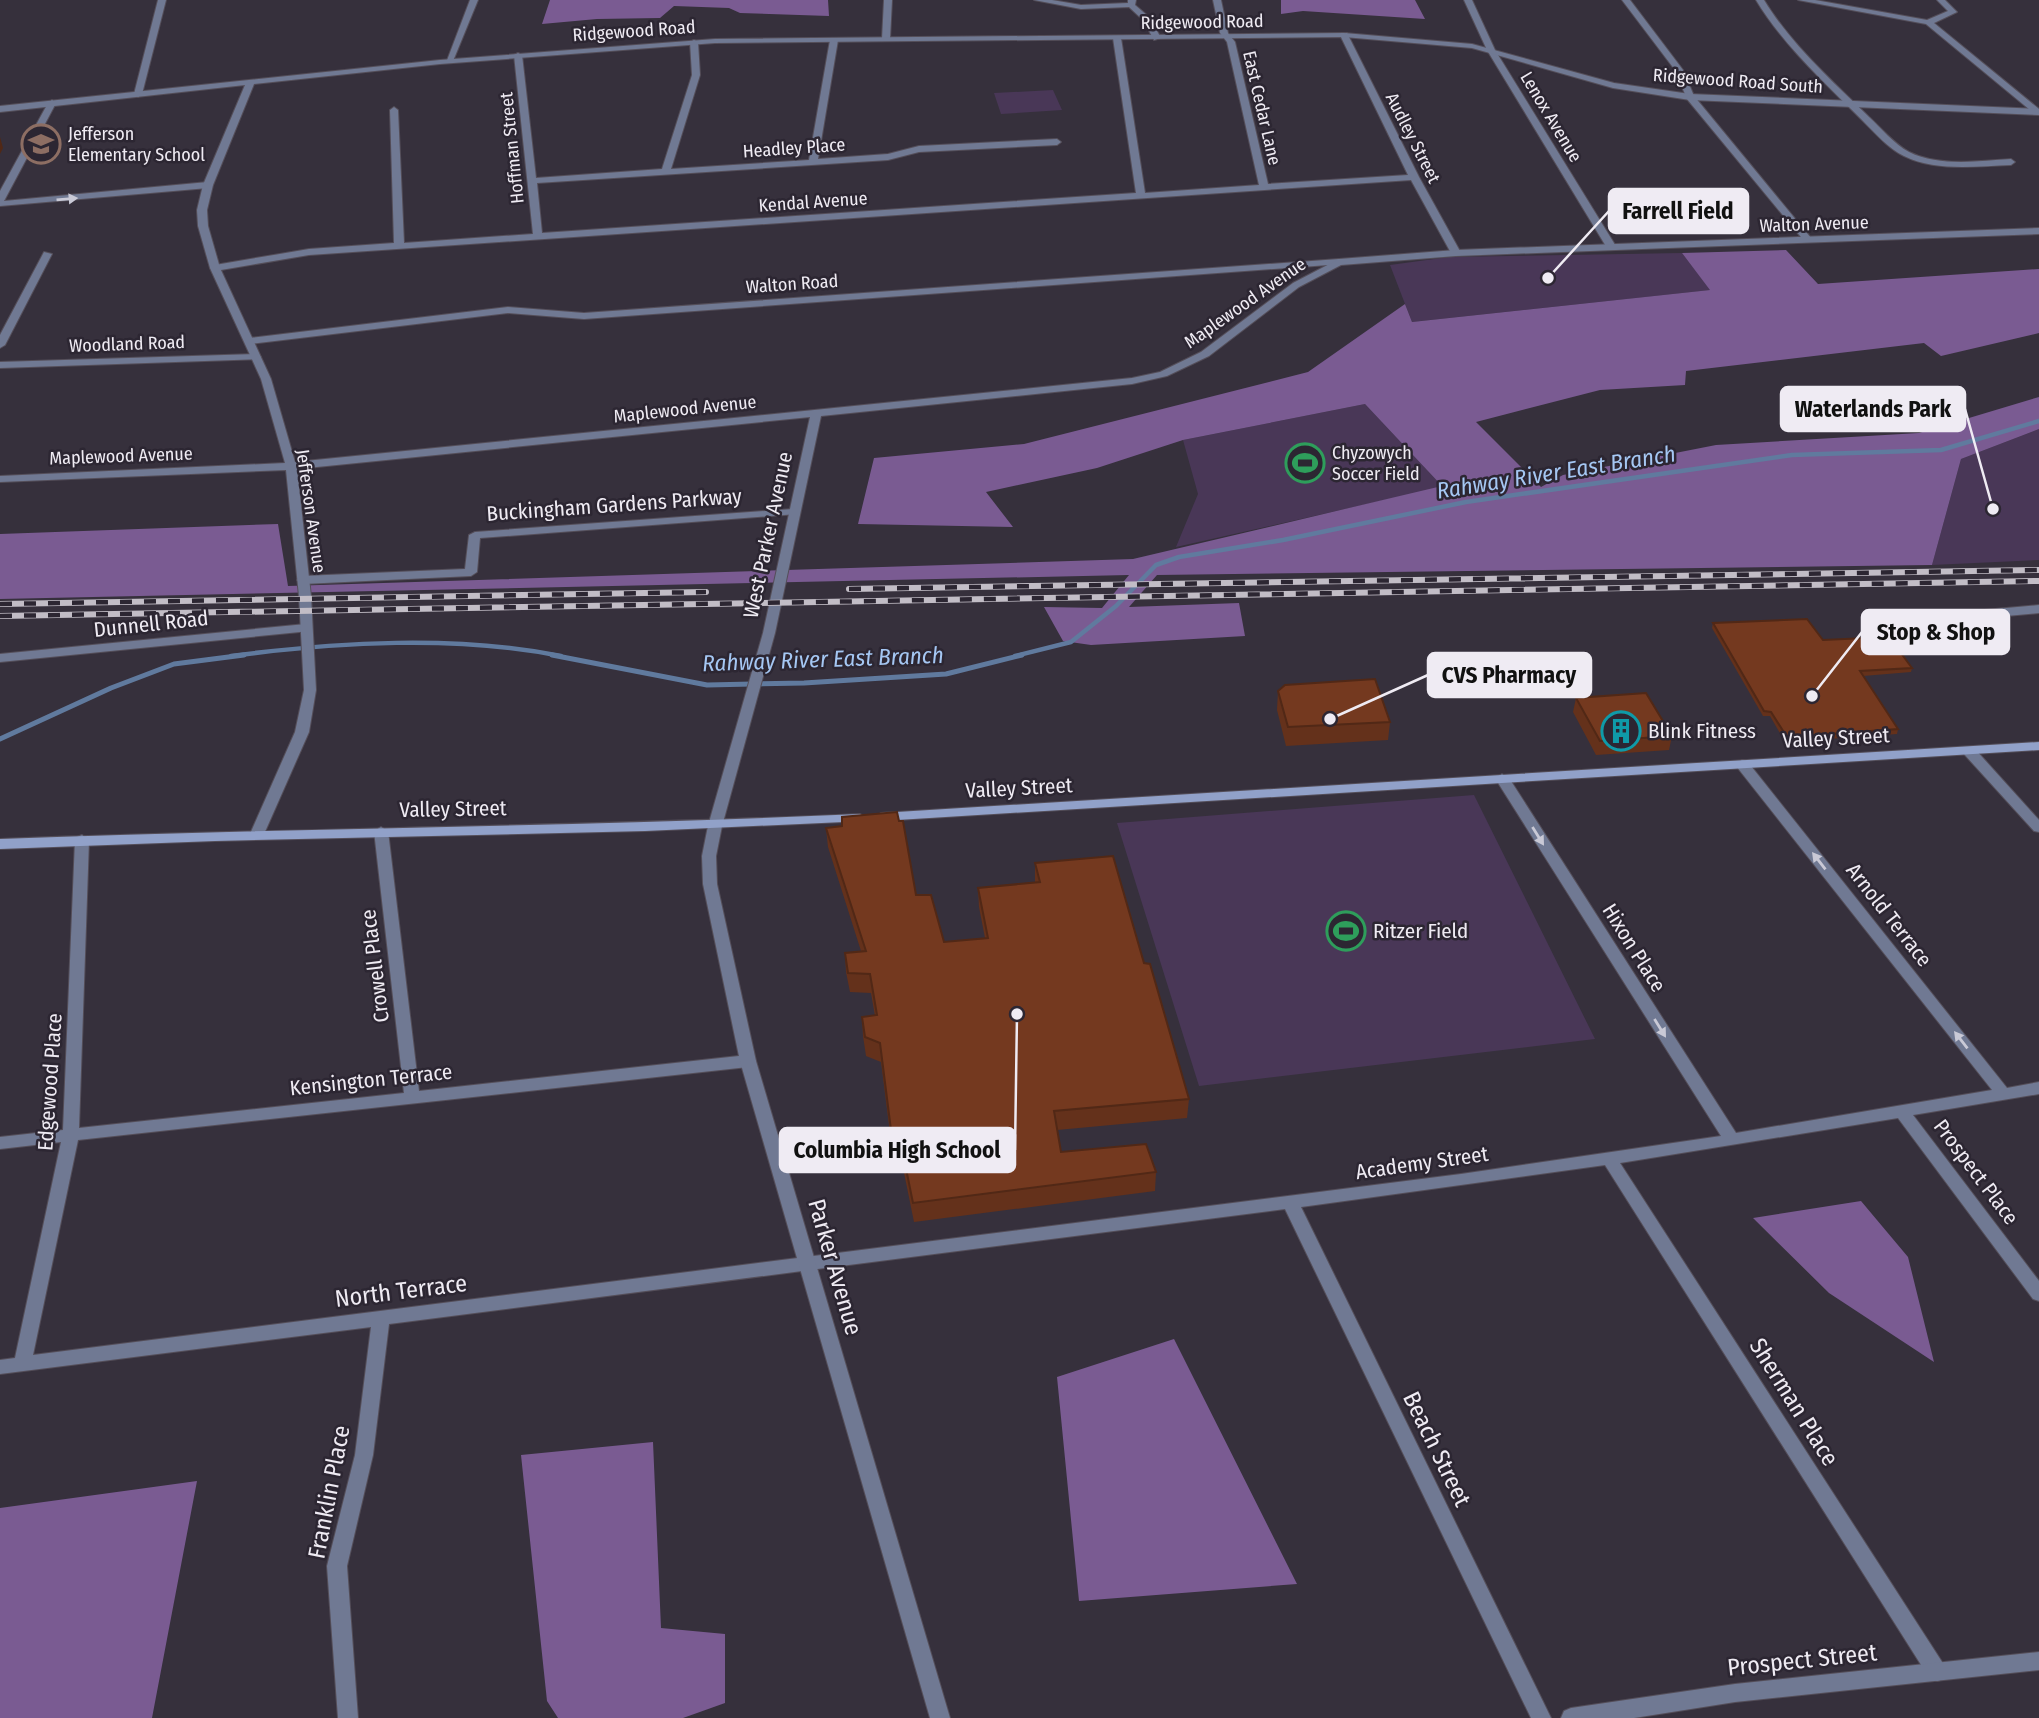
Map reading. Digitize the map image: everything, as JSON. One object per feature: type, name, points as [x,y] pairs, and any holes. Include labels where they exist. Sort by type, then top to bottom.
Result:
[{"type":"main road","name":"Valley Street","points":[[0,844],[257,834],[715,826],[2039,746]]},
{"type":"street","points":[[138,93],[162,0]]},
{"type":"street","points":[[449,61],[474,0]]},
{"type":"street","points":[[886,40],[888,0]]},
{"type":"street","points":[[1038,0],[1081,7],[1132,2],[1157,38]]},
{"type":"street","name":"East Cedar Lane","points":[[1217,0],[1264,187]]},
{"type":"street","name":"Lenox Avenue","points":[[1468,0],[1492,50],[1612,248]]},
{"type":"street","points":[[1626,0],[1679,70],[1690,97],[1808,240]]},
{"type":"street","points":[[1759,0],[1851,104],[1902,153],[1915,158],[1954,164],[2011,162]]},
{"type":"street","points":[[1802,0],[1928,22],[2039,112]]},
{"type":"street","points":[[1928,22],[1953,12],[1941,0]]},
{"type":"street","name":"Audley Street","points":[[1344,36],[1414,177],[1456,253]]},
{"type":"street","name":"Ridgewood Road","points":[[0,109],[449,61],[694,42],[1273,37]]},
{"type":"street","name":"Ridgewood Road South","points":[[1273,37],[1413,38],[1492,50],[1613,85],[1690,97],[2039,112]]},
{"type":"street","points":[[1117,38],[1141,195]]},
{"type":"street","points":[[813,162],[834,40]]},
{"type":"street","points":[[666,172],[696,75],[694,42]]},
{"type":"street","name":"Hoffman Street","points":[[518,55],[538,237]]},
{"type":"street","name":"Jefferson Avenue","points":[[251,81],[208,185],[202,209],[203,226],[215,268],[266,379],[290,466],[308,650],[308,714],[257,834]]},
{"type":"street","points":[[52,103],[0,201],[4,204],[208,185]]},
{"type":"street","points":[[394,110],[399,246]]},
{"type":"street","name":"Headley Place","points":[[531,180],[888,157],[919,149],[1057,142]]},
{"type":"street","name":"Kendal Avenue","points":[[215,268],[309,252],[1414,177]]},
{"type":"street","name":"Walton Avenue","points":[[1339,262],[1456,253],[2039,231]]},
{"type":"street","points":[[0,345],[47,254]]},
{"type":"street","name":"Walton Road","points":[[249,341],[508,310],[584,316],[1339,262]]},
{"type":"street","name":"Maplewood Avenue","points":[[0,479],[290,466],[1132,381],[1163,374],[1205,354],[1296,285],[1339,262]]},
{"type":"street","name":"Woodland Road","points":[[0,365],[256,357]]},
{"type":"street","name":"West Parker Avenue","points":[[715,826],[783,570],[793,512],[816,414]]},
{"type":"street","name":"Buckingham Gardens Parkway","points":[[303,580],[471,572],[475,535],[793,512]]},
{"type":"street","points":[[1973,615],[2039,609]]},
{"type":"street","name":"Dunnell Road","points":[[0,659],[306,628]]},
{"type":"street","points":[[1969,751],[2039,828]]},
{"type":"street","name":"Arnold Terrace","points":[[1742,764],[2003,1093]]},
{"type":"street","name":"Hixon Place","points":[[1502,778],[1731,1140]]},
{"type":"street","name":"Parker Avenue","points":[[715,826],[709,856],[710,884],[748,1061],[940,1718]]},
{"type":"street","name":"Crowell Place","points":[[381,831],[412,1097]]},
{"type":"street","name":"Edgewood Place","points":[[22,1365],[71,1135],[82,840]]},
{"type":"street","name":"Kensington Terrace","points":[[0,1143],[748,1061]]},
{"type":"street","name":"Academy Street","points":[[809,1263],[1290,1202],[1609,1158],[2039,1088]]},
{"type":"street","name":"Prospect Place","points":[[1902,1112],[2039,1294]]},
{"type":"street","name":"Sherman Place","points":[[1609,1158],[1937,1672]]},
{"type":"street","name":"Beach Street","points":[[1290,1202],[1541,1718]]},
{"type":"street","name":"North Terrace","points":[[0,1367],[809,1263]]},
{"type":"street","name":"Franklin Place","points":[[348,1718],[337,1566],[364,1455],[381,1318]]},
{"type":"street","name":"Prospect Street","points":[[1572,1718],[1735,1693],[2039,1661]]},
{"type":"shaded area","points":[[550,0],[828,0],[829,16],[740,13],[729,8],[674,6],[660,18],[597,19],[542,24]]},
{"type":"shaded area","points":[[1281,0],[1415,0],[1425,19],[1303,11],[1281,14]]},
{"type":"shaded area","points":[[1053,90],[1062,110],[1001,114],[994,93]]},
{"type":"shaded area","points":[[1786,250],[1818,284],[2039,269],[2039,333],[1941,356],[1924,343],[1686,371],[1685,385],[1600,390],[1476,422],[1541,487],[1563,475],[1716,445],[1919,433],[2039,397],[2039,429],[1961,459],[1932,565],[1157,575],[1129,607],[1239,603],[1245,636],[1091,645],[1063,641],[1044,607],[1102,608],[1129,575],[0,599],[0,534],[278,524],[288,586],[1133,559],[1442,486],[1365,404],[1183,440],[1097,468],[986,492],[1013,527],[858,524],[874,458],[1024,444],[1308,372],[1405,304],[1412,322],[1710,290],[1682,253]]},
{"type":"shaded area","points":[[1682,253],[1711,290],[1412,322],[1390,265],[1449,257]]},
{"type":"shaded area","name":"Chyzowych Soccer Field","points":[[1365,404],[1443,487],[1176,547],[1198,494],[1183,440]]},
{"type":"shaded area","points":[[2039,429],[2039,560],[1932,565],[1961,459]]},
{"type":"shaded area","name":"Ritzer Field","points":[[1474,795],[1595,1039],[1199,1086],[1117,823]]},
{"type":"shaded area","points":[[1861,1201],[1908,1257],[1934,1362],[1829,1293],[1753,1218]]},
{"type":"shaded area","points":[[1174,1339],[1297,1584],[1079,1601],[1057,1377]]},
{"type":"shaded area","points":[[653,1442],[661,1628],[725,1634],[725,1703],[683,1718],[558,1718],[547,1701],[521,1455]]},
{"type":"shaded area","points":[[197,1481],[152,1718],[0,1718],[0,1508]]},
{"type":"building","points":[[1807,619],[1823,640],[1889,637],[1912,668],[1860,671],[1898,729],[1787,737],[1771,712],[1764,711],[1713,623]]},
{"type":"building","points":[[1375,679],[1390,722],[1288,727],[1278,691],[1285,685]]},
{"type":"building","points":[[1646,693],[1672,736],[1600,741],[1576,698]]},
{"type":"building","points":[[897,812],[899,821],[903,821],[916,895],[931,895],[944,942],[988,938],[978,888],[1040,882],[1035,863],[1113,856],[1144,963],[1150,964],[1189,1099],[1054,1111],[1061,1152],[1146,1144],[1156,1172],[913,1203],[898,1129],[891,1130],[880,1043],[865,1037],[862,1017],[877,1015],[870,974],[848,973],[845,953],[866,951],[826,828],[842,826],[842,817]]},
{"type":"waterway","name":"Rahway River East Branch","points":[[1015,656],[1071,642],[1116,606],[1156,565],[1179,557],[1283,540],[1466,502],[1792,455],[1941,450],[2039,421]]},
{"type":"waterway","name":"Rahway River East Branch","points":[[231,656],[313,647],[396,643],[480,645],[561,656]]},
{"type":"waterway","name":"Rahway River East Branch","points":[[0,739],[111,688],[174,664],[244,655]]},
{"type":"waterway","name":"Rahway River East Branch","points":[[552,655],[707,685],[804,683],[946,674],[1022,655]]},
{"type":"railway","points":[[849,589],[2039,570]]},
{"type":"railway","points":[[0,616],[2039,581]]},
{"type":"railway","points":[[0,604],[706,592]]},
{"type":"place","name":"Jefferson Elementary School","points":[[41,144]]},
{"type":"place","name":"Farrell Field","points":[[1548,278]]},
{"type":"place","name":"Chyzowych Soccer Field","points":[[1305,463]]},
{"type":"place","name":"Waterlands Park","points":[[1993,509]]},
{"type":"place","name":"Stop & Shop","points":[[1812,696]]},
{"type":"place","name":"CVS Pharmacy","points":[[1330,719]]},
{"type":"place","name":"Blink Fitness","points":[[1621,731]]},
{"type":"place","name":"Ritzer Field","points":[[1346,931]]},
{"type":"place","name":"Columbia High School","points":[[1017,1014]]}]
